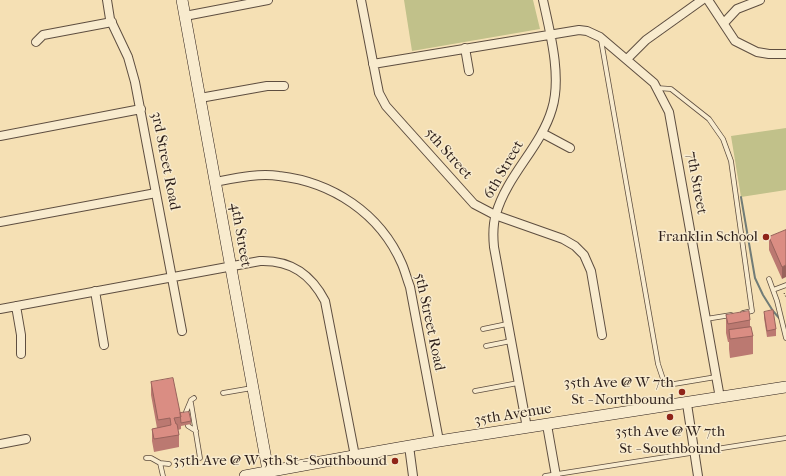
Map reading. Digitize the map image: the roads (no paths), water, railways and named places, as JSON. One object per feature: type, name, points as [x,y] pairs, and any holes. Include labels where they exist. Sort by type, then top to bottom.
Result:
[{"type":"main road","name":"4th Street","points":[[182,0],[268,474]]},
{"type":"main road","name":"35th Avenue","points":[[245,476],[268,474],[439,441],[687,404],[786,387]]},
{"type":"street","name":"3rd Street Road","points":[[107,0],[112,22],[128,57],[135,82],[182,331]]},
{"type":"street","points":[[185,16],[268,0]]},
{"type":"street","name":"5th Street","points":[[362,0],[379,93],[386,106],[474,204],[495,215],[563,239],[575,246],[584,255],[591,272],[602,335]]},
{"type":"street","name":"6th Street","points":[[527,428],[494,247],[493,232],[495,215],[506,189],[542,133],[552,108],[556,84],[555,66],[543,0]]},
{"type":"street","points":[[627,59],[646,40],[702,0]]},
{"type":"street","points":[[708,0],[735,40],[757,52],[786,54]]},
{"type":"street","points":[[724,23],[737,9],[759,0]]},
{"type":"street","points":[[36,42],[43,35],[112,22]]},
{"type":"street","name":"7th Street","points":[[549,34],[579,30],[587,31],[600,37],[627,59],[657,88],[668,112],[720,398]]},
{"type":"street","points":[[373,64],[549,34]]},
{"type":"street","points":[[465,48],[469,71]]},
{"type":"street","points":[[200,98],[267,86],[284,86]]},
{"type":"street","points":[[0,136],[141,110]]},
{"type":"street","points":[[542,133],[570,148]]},
{"type":"street","name":"5th Street Road","points":[[215,182],[253,176],[278,176],[308,181],[320,185],[346,198],[371,218],[391,244],[402,264],[410,287],[439,441]]},
{"type":"street","points":[[0,222],[156,193]]},
{"type":"street","points":[[0,309],[260,261],[280,262],[289,265],[304,273],[319,289],[327,307],[355,456]]},
{"type":"street","points":[[94,291],[104,345]]},
{"type":"street","points":[[16,306],[21,335],[21,354]]},
{"type":"street","points":[[687,404],[698,476]]},
{"type":"street","points":[[548,425],[556,475]]},
{"type":"street","points":[[0,444],[26,439]]},
{"type":"street","points":[[409,446],[413,476]]},
{"type":"lane","points":[[600,37],[658,364],[663,379],[674,384],[716,377]]},
{"type":"lane","points":[[657,88],[671,89],[709,119],[723,139],[731,161],[752,311],[706,319]]},
{"type":"lane","points":[[769,278],[786,338]]},
{"type":"lane","points":[[773,290],[786,285]]},
{"type":"lane","points":[[483,329],[508,324]]},
{"type":"lane","points":[[486,346],[511,342]]},
{"type":"lane","points":[[475,391],[518,383]]},
{"type":"lane","points":[[223,393],[252,388]]},
{"type":"lane","points":[[194,398],[191,400],[186,412],[190,428],[196,431]]},
{"type":"lane","points":[[191,403],[200,458]]},
{"type":"lane","points":[[545,476],[786,438]]},
{"type":"lane","points":[[146,458],[151,458],[160,463],[170,464]]},
{"type":"lane","points":[[160,463],[163,476]]},
{"type":"waterway","points":[[741,197],[755,278],[763,295],[780,319]]},
{"type":"place","name":"Franklin School","points":[[766,237]]},
{"type":"place","name":"35th Ave @ W 7th St - Northbound","points":[[682,392]]},
{"type":"place","name":"35th Ave @ W 7th St - Southbound","points":[[670,417]]},
{"type":"place","name":"35th Ave @ W 5th St - Southbound","points":[[395,461]]}]
